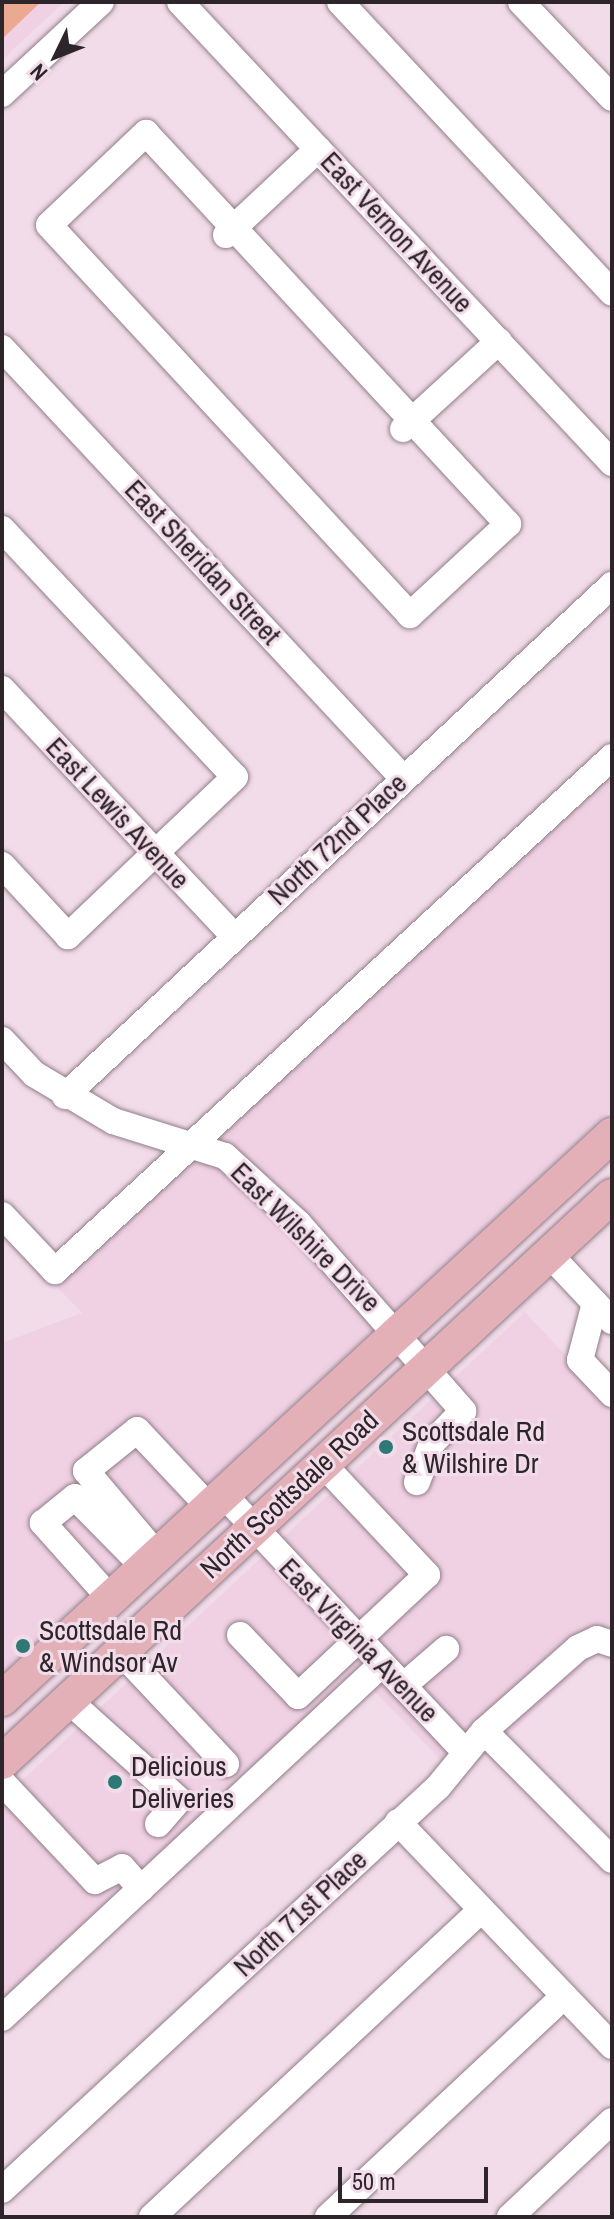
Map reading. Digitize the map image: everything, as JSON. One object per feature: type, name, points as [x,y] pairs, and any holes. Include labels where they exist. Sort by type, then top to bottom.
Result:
[{"type":"main road","name":"North Scottsdale Road","points":[[2,1699],[612,1135]]},
{"type":"main road","name":"North Scottsdale Road","points":[[2,1762],[612,1196]]},
{"type":"street","points":[[2,94],[101,2]]},
{"type":"street","name":"East Vernon Avenue","points":[[180,2],[612,463]]},
{"type":"street","points":[[340,2],[612,293]]},
{"type":"street","points":[[521,2],[612,98]]},
{"type":"street","points":[[146,133],[231,231],[408,424],[508,524],[410,615],[49,225],[146,133]]},
{"type":"street","points":[[231,231],[318,149]]},
{"type":"street","points":[[408,424],[499,341]]},
{"type":"street","name":"East Sheridan Street","points":[[2,348],[403,778]]},
{"type":"street","points":[[2,529],[235,777],[68,936],[2,865]]},
{"type":"street","name":"North 72nd Place","points":[[65,1096],[612,585]]},
{"type":"street","name":"East Lewis Avenue","points":[[2,689],[234,936]]},
{"type":"street","points":[[2,1215],[55,1271],[612,757]]},
{"type":"street","name":"East Wilshire Drive","points":[[2,1040],[65,1096],[113,1121],[196,1143],[260,1185],[400,1332],[425,1368],[463,1411],[432,1443],[417,1482]]},
{"type":"street","points":[[549,1254],[603,1312],[580,1360],[612,1394]]},
{"type":"street","name":"East Virginia Avenue","points":[[150,1561],[125,1521],[85,1473],[134,1429],[216,1500],[253,1527],[463,1750]]},
{"type":"street","points":[[240,1635],[298,1696],[427,1575],[322,1463]]},
{"type":"street","points":[[110,1598],[43,1523],[75,1497],[150,1561]]},
{"type":"street","name":"North 71st Place","points":[[2,2190],[438,1787],[463,1750],[484,1731],[605,1642]]},
{"type":"street","points":[[403,1686],[446,1649]]},
{"type":"street","points":[[120,1651],[226,1764]]},
{"type":"street","points":[[2,2018],[382,1664]]},
{"type":"street","points":[[68,1700],[117,1737],[179,1800],[158,1824]]},
{"type":"street","points":[[484,1731],[611,1862]]},
{"type":"street","points":[[2,1782],[95,1881],[122,1867],[141,1889]]},
{"type":"street","points":[[398,1822],[612,2046]]},
{"type":"street","points":[[152,2217],[481,1910]]},
{"type":"street","points":[[328,2217],[564,1996]]},
{"type":"street","points":[[510,2217],[612,2121]]},
{"type":"shaded area","points":[[2,2],[64,2],[2,60]]},
{"type":"shaded area","points":[[2,2],[41,2],[2,39]]},
{"type":"shaded area","points":[[612,768],[612,1109],[2,1673],[2,1343],[82,1313],[52,1282]]},
{"type":"shaded area","points":[[525,1312],[612,1405],[612,1661],[602,1650],[459,1779],[357,1673],[2,2014],[2,1799]]},
{"type":"place","name":"Scottsdale Rd & Wilshire Dr","points":[[386,1447]]},
{"type":"place","name":"Scottsdale Rd & Windsor Av","points":[[23,1646]]},
{"type":"place","name":"Delicious Deliveries","points":[[115,1782]]}]
